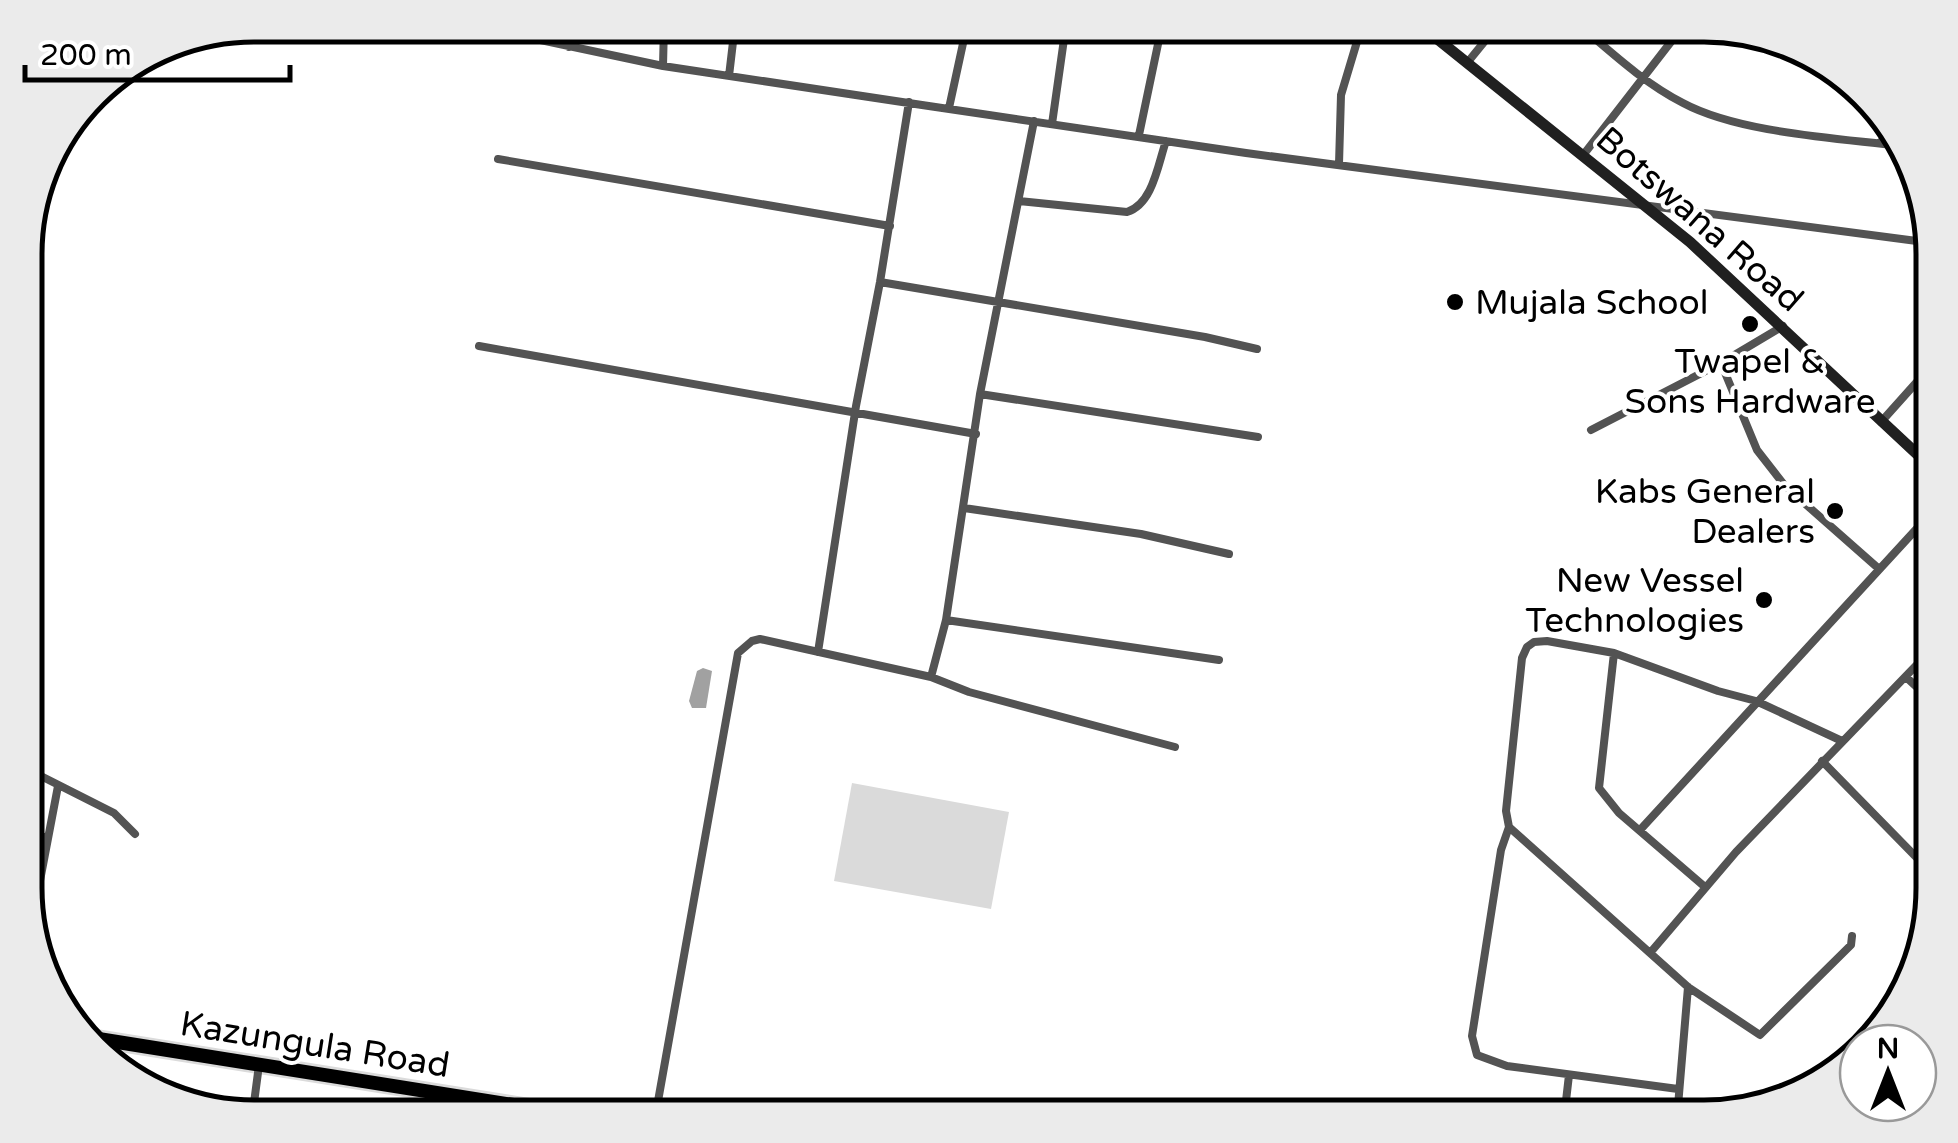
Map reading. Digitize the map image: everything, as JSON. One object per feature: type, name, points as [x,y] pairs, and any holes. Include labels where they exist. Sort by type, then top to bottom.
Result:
[{"type":"highway","name":"Kazungula Road","points":[[105,1040],[481,1100]]},
{"type":"street","points":[[543,42],[663,66],[1034,122],[1915,241]]},
{"type":"street","points":[[569,42],[569,48]]},
{"type":"street","points":[[663,66],[664,42]]},
{"type":"street","points":[[729,76],[734,42]]},
{"type":"street","points":[[950,108],[964,42]]},
{"type":"street","points":[[1052,124],[1064,42]]},
{"type":"street","points":[[1140,134],[1159,42]]},
{"type":"street","points":[[1339,164],[1341,95],[1357,42]]},
{"type":"street","name":"Botswana Road","points":[[1440,42],[1650,208],[1783,326],[1915,453]]},
{"type":"street","points":[[1467,64],[1484,42]]},
{"type":"street","points":[[1599,42],[1642,78],[1686,105],[1723,119],[1884,144]]},
{"type":"street","points":[[1584,154],[1671,42]]},
{"type":"street","points":[[818,652],[909,102]]},
{"type":"street","points":[[931,678],[946,620],[980,394],[1034,122]]},
{"type":"street","points":[[1019,201],[1128,212],[1136,209],[1145,201],[1166,141]]},
{"type":"street","points":[[498,159],[890,226]]},
{"type":"street","points":[[880,282],[1256,349]]},
{"type":"street","points":[[1591,430],[1721,363],[1783,326]]},
{"type":"street","points":[[479,346],[976,434]]},
{"type":"street","points":[[1721,363],[1757,450],[1775,474],[1794,496],[1878,568]]},
{"type":"street","points":[[1881,422],[1915,383]]},
{"type":"street","points":[[980,394],[1258,437]]},
{"type":"street","points":[[964,508],[1141,534],[1230,554]]},
{"type":"street","points":[[1640,830],[1915,530]]},
{"type":"street","points":[[946,620],[1219,660]]},
{"type":"street","points":[[658,1100],[738,653],[752,641],[760,639],[931,678],[968,692],[1175,747]]},
{"type":"street","points":[[1678,1089],[1508,1066],[1477,1055],[1472,1036],[1501,850],[1508,828],[1506,811],[1522,658],[1527,646],[1547,642],[1614,653],[1756,701],[1842,740]]},
{"type":"street","points":[[1614,653],[1599,788],[1619,813],[1704,887]]},
{"type":"street","points":[[1650,953],[1704,887],[1915,667]]},
{"type":"street","points":[[1906,677],[1915,686]]},
{"type":"street","points":[[1822,761],[1915,857]]},
{"type":"street","points":[[42,777],[114,814],[135,834]]},
{"type":"street","points":[[42,859],[58,786]]},
{"type":"street","points":[[1508,828],[1688,987],[1760,1035],[1851,944],[1852,936]]},
{"type":"street","points":[[42,836],[46,838]]},
{"type":"street","points":[[1678,1100],[1688,987]]},
{"type":"street","points":[[254,1100],[259,1065]]},
{"type":"street","points":[[1566,1100],[1569,1075]]},
{"type":"shaded area","points":[[697,671],[712,671],[706,708],[692,708],[689,701]]},
{"type":"shaded area","points":[[852,783],[1009,812],[991,909],[834,881]]},
{"type":"place","name":"Mujala School","points":[[1455,302]]},
{"type":"place","name":"Twapel & Sons Hardware","points":[[1750,324]]},
{"type":"place","name":"Kabs General Dealers","points":[[1835,511]]},
{"type":"place","name":"New Vessel Technologies","points":[[1764,600]]}]
